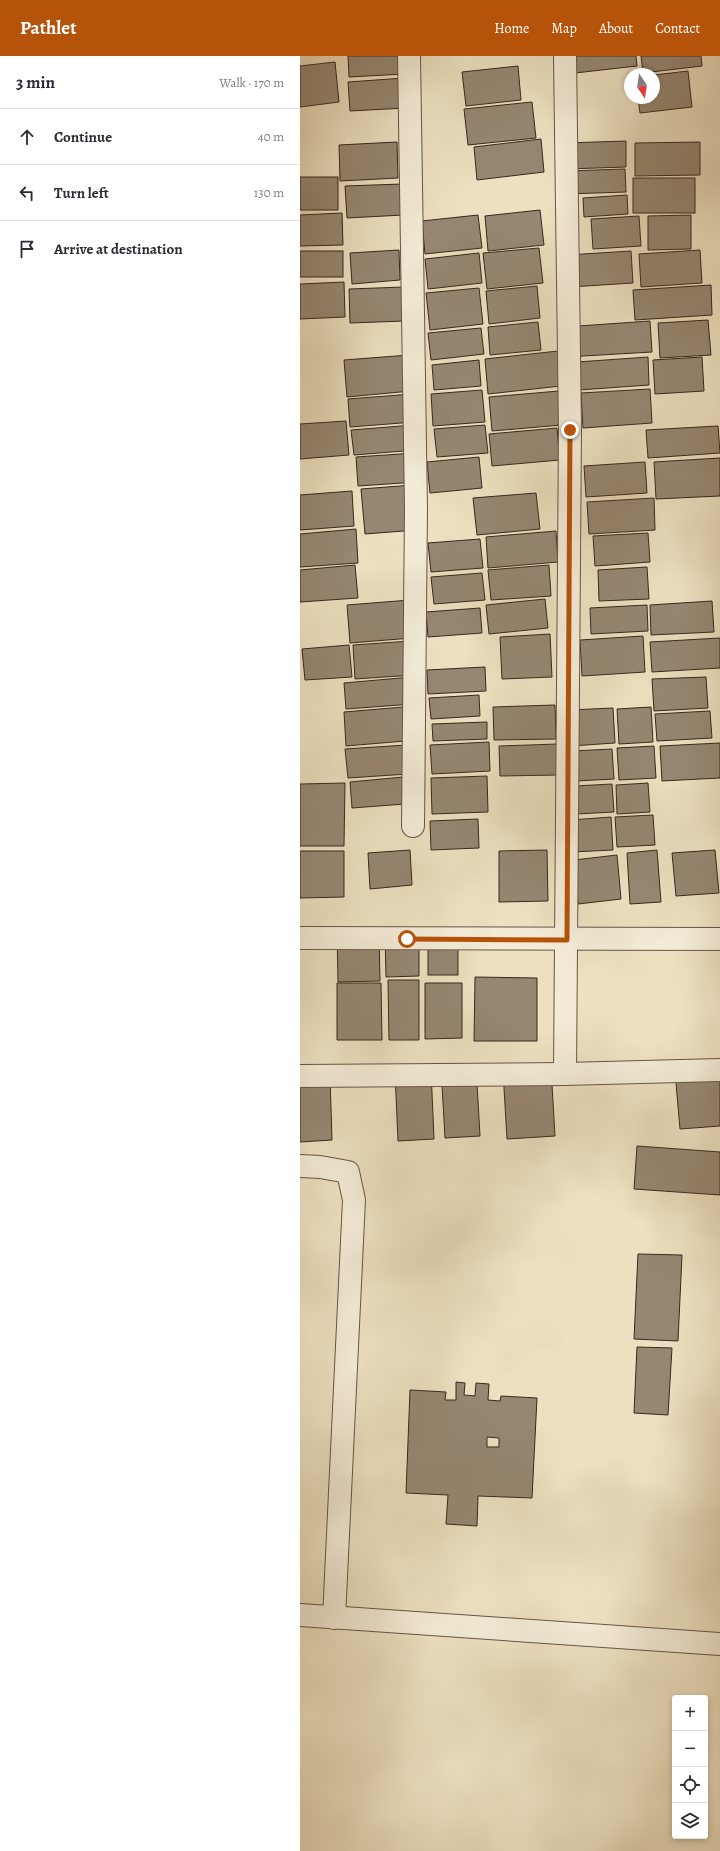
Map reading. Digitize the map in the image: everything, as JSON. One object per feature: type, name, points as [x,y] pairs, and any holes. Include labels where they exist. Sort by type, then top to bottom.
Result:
[{"type":"street","points":[[409,56],[416,508],[413,826]]},
{"type":"street","points":[[564,56],[570,430],[565,1074]]},
{"type":"street","points":[[300,938],[567,940],[720,939]]},
{"type":"street","points":[[300,1076],[565,1074],[720,1070]]},
{"type":"street","points":[[300,1166],[320,1167],[348,1172],[354,1200],[334,1618]]},
{"type":"street","points":[[300,1615],[720,1644]]},
{"type":"building","points":[[348,56],[403,56],[404,74],[349,77]]},
{"type":"building","points":[[573,56],[636,56],[637,66],[575,73]]},
{"type":"building","points":[[641,56],[701,56],[702,66],[660,71],[660,68],[642,68]]},
{"type":"building","points":[[335,62],[339,102],[300,107],[300,66]]},
{"type":"building","points":[[518,66],[521,100],[466,106],[462,72]]},
{"type":"building","points":[[688,71],[692,107],[640,113],[639,104],[660,104],[660,74]]},
{"type":"building","points":[[404,78],[406,108],[350,111],[348,82]]},
{"type":"building","points":[[532,102],[536,138],[468,145],[464,109]]},
{"type":"building","points":[[541,139],[544,172],[477,180],[474,147]]},
{"type":"building","points":[[626,141],[626,167],[566,169],[565,143]]},
{"type":"building","points":[[397,142],[398,178],[340,181],[339,145]]},
{"type":"building","points":[[700,142],[700,175],[635,176],[635,143]]},
{"type":"building","points":[[625,169],[626,192],[566,194],[566,171]]},
{"type":"building","points":[[300,177],[338,177],[338,210],[300,210]]},
{"type":"building","points":[[633,178],[695,178],[695,213],[633,213]]},
{"type":"building","points":[[402,184],[403,215],[347,218],[345,186]]},
{"type":"building","points":[[627,195],[628,214],[584,217],[583,198]]},
{"type":"building","points":[[540,210],[544,245],[488,251],[485,216]]},
{"type":"building","points":[[342,213],[343,245],[300,246],[300,215]]},
{"type":"building","points":[[478,215],[482,248],[425,254],[422,221]]},
{"type":"building","points":[[691,215],[691,249],[648,250],[648,216]]},
{"type":"building","points":[[639,216],[641,246],[593,249],[591,219]]},
{"type":"building","points":[[539,248],[543,283],[487,289],[483,253]]},
{"type":"building","points":[[399,250],[400,280],[352,284],[350,253]]},
{"type":"building","points":[[700,250],[702,283],[641,287],[639,254]]},
{"type":"building","points":[[300,251],[343,251],[343,277],[300,277]]},
{"type":"building","points":[[631,251],[633,283],[570,287],[567,255]]},
{"type":"building","points":[[479,253],[482,283],[428,289],[425,259]]},
{"type":"building","points":[[344,282],[345,317],[300,319],[300,284]]},
{"type":"building","points":[[711,285],[712,315],[635,320],[633,290]]},
{"type":"building","points":[[537,286],[540,318],[489,324],[486,291]]},
{"type":"building","points":[[404,287],[405,321],[350,323],[349,289]]},
{"type":"building","points":[[479,288],[483,324],[430,330],[426,293]]},
{"type":"building","points":[[708,320],[711,355],[660,358],[658,323]]},
{"type":"building","points":[[650,321],[652,352],[566,357],[564,327]]},
{"type":"building","points":[[538,322],[541,350],[490,355],[488,327]]},
{"type":"building","points":[[481,328],[484,354],[431,360],[428,333]]},
{"type":"building","points":[[558,351],[561,386],[488,394],[485,359]]},
{"type":"building","points":[[409,355],[411,391],[347,397],[344,360]]},
{"type":"building","points":[[648,357],[649,385],[579,390],[577,362]]},
{"type":"building","points":[[702,357],[704,391],[655,394],[653,360]]},
{"type":"building","points":[[479,360],[481,386],[434,390],[432,365]]},
{"type":"building","points":[[650,389],[652,423],[583,428],[581,393]]},
{"type":"building","points":[[482,390],[485,422],[433,426],[431,394]]},
{"type":"building","points":[[559,391],[562,425],[492,431],[489,397]]},
{"type":"building","points":[[412,394],[414,422],[350,427],[348,399]]},
{"type":"building","points":[[346,421],[349,455],[300,459],[300,424]]},
{"type":"building","points":[[414,425],[416,450],[354,455],[351,430]]},
{"type":"building","points":[[485,425],[488,453],[437,457],[434,429]]},
{"type":"building","points":[[718,426],[720,453],[648,458],[646,430]]},
{"type":"building","points":[[557,428],[560,460],[492,466],[489,434]]},
{"type":"building","points":[[415,453],[417,482],[358,486],[356,457]]},
{"type":"building","points":[[479,457],[482,488],[430,493],[427,462]]},
{"type":"building","points":[[720,458],[720,496],[656,499],[654,462]]},
{"type":"building","points":[[645,462],[647,493],[586,497],[584,466]]},
{"type":"building","points":[[413,485],[416,530],[365,534],[361,489]]},
{"type":"building","points":[[352,491],[354,526],[300,530],[300,495]]},
{"type":"building","points":[[536,493],[540,529],[477,535],[473,498]]},
{"type":"building","points":[[654,498],[655,530],[589,534],[587,502]]},
{"type":"building","points":[[356,529],[358,563],[300,567],[300,534]]},
{"type":"building","points":[[556,531],[558,562],[488,568],[486,537]]},
{"type":"building","points":[[648,533],[650,562],[595,566],[593,536]]},
{"type":"building","points":[[480,539],[483,568],[431,572],[428,543]]},
{"type":"building","points":[[355,565],[358,598],[300,602],[300,570]]},
{"type":"building","points":[[549,565],[551,596],[491,600],[488,570]]},
{"type":"building","points":[[647,567],[649,599],[599,601],[598,570]]},
{"type":"building","points":[[482,573],[485,600],[434,604],[431,577]]},
{"type":"building","points":[[545,599],[548,628],[489,634],[486,605]]},
{"type":"building","points":[[410,600],[412,638],[350,643],[347,605]]},
{"type":"building","points":[[712,601],[714,632],[651,635],[650,605]]},
{"type":"building","points":[[647,605],[648,631],[591,634],[590,608]]},
{"type":"building","points":[[480,608],[482,633],[428,637],[426,612]]},
{"type":"building","points":[[550,634],[552,677],[502,679],[500,637]]},
{"type":"building","points":[[643,636],[645,672],[582,676],[580,640]]},
{"type":"building","points":[[720,638],[720,668],[652,672],[650,642]]},
{"type":"building","points":[[411,641],[414,675],[355,679],[353,645]]},
{"type":"building","points":[[349,645],[352,677],[305,680],[302,649]]},
{"type":"building","points":[[485,667],[486,691],[428,694],[427,670]]},
{"type":"building","points":[[411,677],[413,704],[346,709],[344,683]]},
{"type":"building","points":[[706,677],[708,708],[654,711],[652,679]]},
{"type":"building","points":[[479,695],[480,716],[431,719],[429,698]]},
{"type":"building","points":[[555,705],[556,739],[494,740],[493,707]]},
{"type":"building","points":[[403,707],[405,741],[346,746],[344,712]]},
{"type":"building","points":[[651,707],[653,742],[619,744],[617,709]]},
{"type":"building","points":[[613,708],[615,743],[571,746],[569,710]]},
{"type":"building","points":[[710,711],[712,738],[657,741],[655,714]]},
{"type":"building","points":[[487,722],[487,739],[433,741],[432,724]]},
{"type":"building","points":[[489,742],[490,771],[432,774],[430,745]]},
{"type":"building","points":[[720,743],[720,778],[662,781],[660,746]]},
{"type":"building","points":[[558,744],[559,775],[500,776],[499,746]]},
{"type":"building","points":[[406,745],[408,774],[348,778],[345,749]]},
{"type":"building","points":[[654,746],[656,778],[619,780],[617,748]]},
{"type":"building","points":[[612,749],[614,779],[575,781],[573,751]]},
{"type":"building","points":[[487,776],[488,812],[432,814],[431,778]]},
{"type":"building","points":[[403,777],[405,804],[352,808],[350,782]]},
{"type":"building","points":[[345,783],[344,846],[300,846],[300,784]]},
{"type":"building","points":[[648,783],[650,812],[617,814],[616,785]]},
{"type":"building","points":[[612,784],[614,812],[576,814],[575,786]]},
{"type":"building","points":[[653,815],[655,845],[617,847],[615,817]]},
{"type":"building","points":[[611,817],[613,850],[572,852],[570,820]]},
{"type":"building","points":[[478,819],[479,848],[431,850],[430,821]]},
{"type":"building","points":[[410,850],[412,885],[370,889],[368,853]]},
{"type":"building","points":[[547,850],[548,901],[499,902],[499,851]]},
{"type":"building","points":[[657,850],[661,902],[630,904],[627,853]]},
{"type":"building","points":[[715,850],[719,893],[676,896],[672,853]]},
{"type":"building","points":[[300,851],[344,851],[344,897],[300,898]]},
{"type":"building","points":[[617,855],[621,899],[578,904],[574,860]]},
{"type":"building","points":[[337,934],[379,934],[380,981],[338,982]]},
{"type":"building","points":[[385,934],[419,934],[419,976],[386,977]]},
{"type":"building","points":[[428,938],[458,938],[458,975],[428,975]]},
{"type":"building","points":[[475,977],[537,978],[537,1041],[474,1041]]},
{"type":"building","points":[[388,980],[419,980],[419,1040],[389,1040]]},
{"type":"building","points":[[337,983],[381,983],[382,1040],[337,1040]]},
{"type":"building","points":[[425,983],[462,983],[462,1038],[425,1039]]},
{"type":"building","points":[[476,1066],[480,1136],[445,1138],[441,1068]]},
{"type":"building","points":[[551,1068],[555,1136],[507,1139],[503,1071]]},
{"type":"building","points":[[720,1068],[720,1126],[680,1129],[675,1072]]},
{"type":"building","points":[[431,1070],[434,1139],[398,1141],[395,1072]]},
{"type":"building","points":[[330,1076],[332,1140],[300,1142],[300,1078]]},
{"type":"building","points":[[637,1146],[720,1152],[720,1195],[634,1189]]},
{"type":"building","points":[[638,1254],[682,1255],[678,1341],[634,1339]]},
{"type":"building","points":[[637,1347],[672,1348],[668,1415],[634,1413]]},
{"type":"building","points":[[456,1382],[465,1383],[464,1395],[475,1396],[476,1383],[489,1384],[488,1400],[500,1401],[501,1396],[537,1398],[532,1498],[478,1496],[477,1526],[446,1524],[448,1495],[406,1493],[410,1390],[446,1392],[445,1400],[456,1400]],"holes":[[[487,1437],[499,1438],[499,1447],[487,1447]]]},
{"type":"route","points":[[407,939],[567,940],[570,430]]}]
